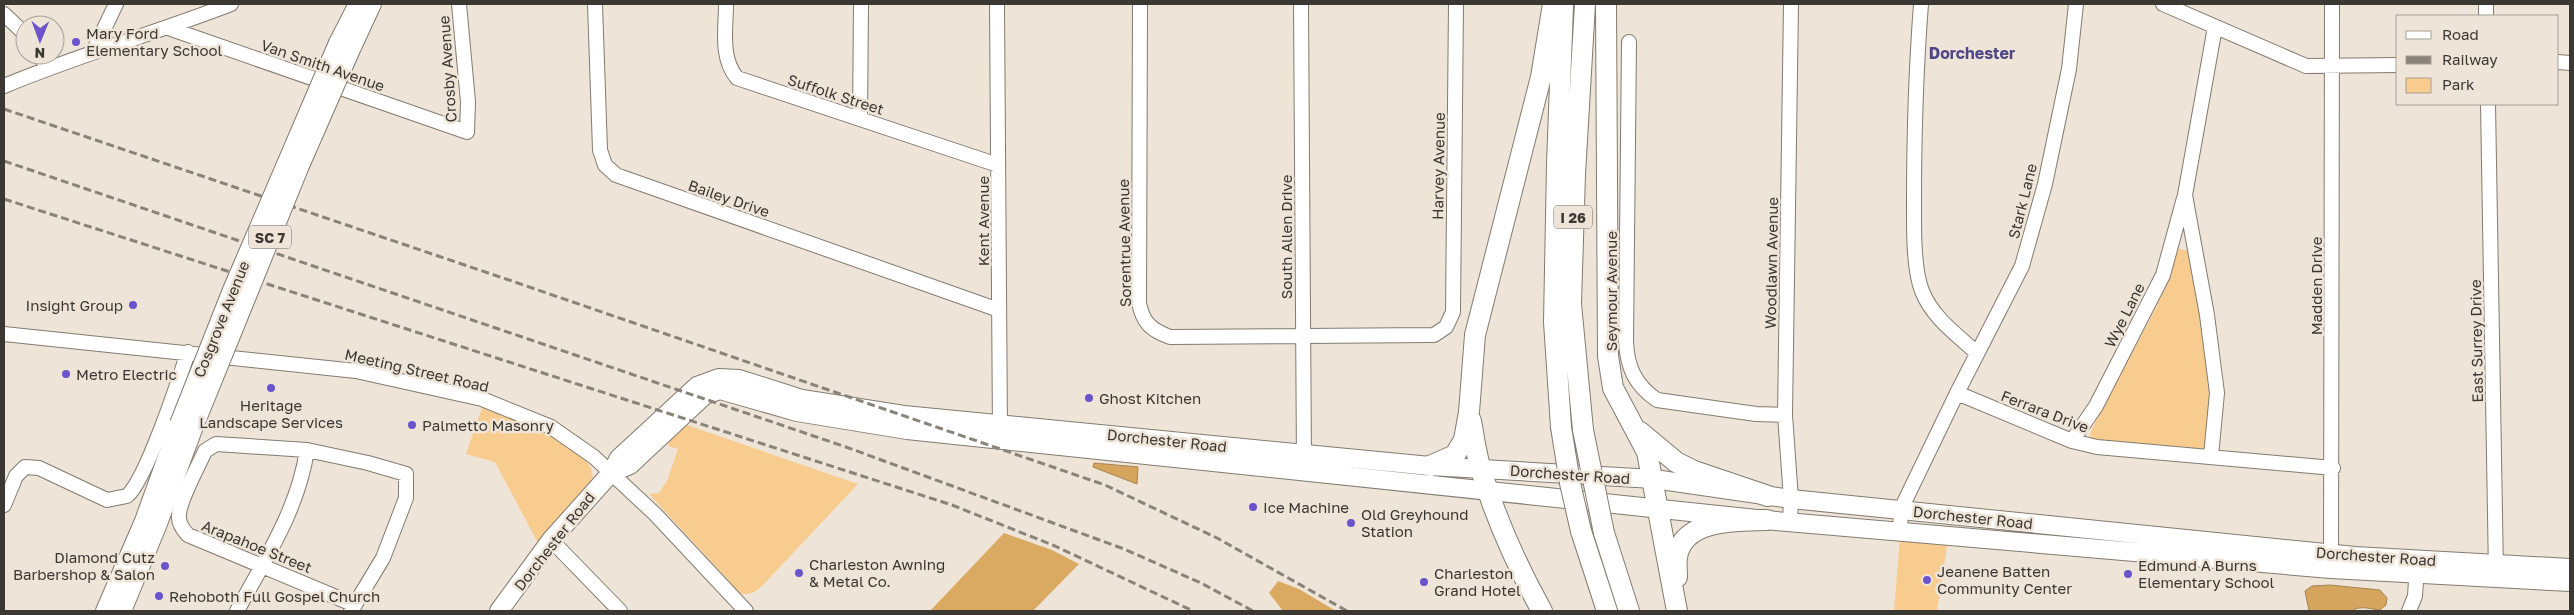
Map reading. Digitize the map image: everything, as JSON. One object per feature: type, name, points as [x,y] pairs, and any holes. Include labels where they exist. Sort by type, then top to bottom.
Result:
[{"type":"highway","points":[[1430,466],[1448,459],[1459,451],[1464,440],[1469,412],[1475,335],[1541,77],[1553,4]]},
{"type":"highway","name":"I 26","points":[[1564,4],[1557,164],[1554,322],[1561,427],[1570,483],[1581,531],[1607,611]]},
{"type":"highway","name":"I 26","points":[[1585,4],[1575,174],[1571,295],[1572,330],[1582,430],[1604,533],[1629,611]]},
{"type":"highway","points":[[1606,4],[1608,356],[1613,388],[1647,452],[1654,479],[1657,508],[1678,611]]},
{"type":"highway","points":[[1469,412],[1480,468],[1487,489],[1517,565],[1542,611]]},
{"type":"highway","points":[[1631,425],[1676,462],[1694,471],[1768,496]]},
{"type":"highway","points":[[1678,611],[1680,596],[1677,556],[1684,542],[1696,531],[1711,524],[1728,521],[1767,520]]},
{"type":"main road","name":"Cosgrove Avenue","points":[[122,611],[232,290],[345,45],[358,4]]},
{"type":"main road","name":"Cosgrove Avenue","points":[[345,45],[372,4]]},
{"type":"main road","name":"Dorchester Road","points":[[499,611],[551,540],[611,473],[630,465],[706,395],[720,390],[797,412],[907,430],[1000,431],[1304,462],[1487,489],[1767,520],[2331,561],[2496,570],[2570,568]]},
{"type":"main road","name":"Cosgrove Avenue","points":[[105,611],[186,426]]},
{"type":"main road","name":"Dorchester Road","points":[[1304,462],[1480,468],[1654,479],[1791,499],[1901,509],[2331,561]]},
{"type":"main road","name":"Dorchester Road","points":[[2496,570],[2570,582]]},
{"type":"street","points":[[93,52],[116,4]]},
{"type":"street","points":[[4,86],[47,68],[168,28],[231,4]]},
{"type":"street","name":"Crosby Avenue","points":[[459,4],[468,102],[467,132]]},
{"type":"street","name":"Bailey Drive","points":[[595,4],[600,150],[605,165],[616,175],[999,310]]},
{"type":"street","name":"Suffolk Street","points":[[726,4],[726,52],[729,69],[737,78],[998,165]]},
{"type":"street","points":[[860,119],[861,4]]},
{"type":"street","name":"Kent Avenue","points":[[998,4],[1000,431]]},
{"type":"street","name":"Sorentrue Avenue","points":[[1140,4],[1139,303],[1142,315],[1149,327],[1170,337],[1434,335],[1446,327]]},
{"type":"street","name":"South Allen Drive","points":[[1301,4],[1304,462]]},
{"type":"street","name":"Harvey Avenue","points":[[1446,327],[1453,312],[1456,4]]},
{"type":"street","name":"Woodlawn Avenue","points":[[1790,522],[1791,499],[1785,415],[1791,4]]},
{"type":"street","points":[[1920,4],[1914,138],[1914,227],[1918,273],[1922,291],[1931,308],[1977,353]]},
{"type":"street","name":"Stark Lane","points":[[1957,393],[2022,266],[2044,184],[2069,69],[2076,4]]},
{"type":"street","points":[[2163,4],[2306,66],[2396,65]]},
{"type":"street","name":"Madden Drive","points":[[2331,561],[2333,468],[2332,4]]},
{"type":"street","points":[[4,14],[15,24]]},
{"type":"street","name":"Wye Lane","points":[[2072,441],[2096,406],[2164,275],[2185,195],[2215,27]]},
{"type":"street","name":"Van Smith Avenue","points":[[168,28],[467,132]]},
{"type":"street","name":"Seymour Avenue","points":[[1629,42],[1626,341],[1629,367],[1646,392],[1658,400],[1746,413],[1785,415]]},
{"type":"street","name":"East Surrey Drive","points":[[2488,105],[2496,570]]},
{"type":"street","name":"Wye Lane","points":[[2185,195],[2207,315],[2217,393],[2211,456]]},
{"type":"street","name":"Meeting Street Road","points":[[4,334],[356,371],[482,399],[552,427],[594,457],[655,514],[746,611]]},
{"type":"street","points":[[4,505],[16,476],[25,467],[39,468],[107,500],[126,496],[136,484],[160,429],[188,352]]},
{"type":"street","points":[[1900,530],[1901,509],[1957,393]]},
{"type":"street","name":"Ferrara Drive","points":[[1957,393],[2072,441],[2097,447],[2333,468]]},
{"type":"street","name":"Arapahoe Street","points":[[307,450],[216,444],[205,451],[179,514],[183,530],[188,535],[262,564],[353,608]]},
{"type":"street","points":[[237,611],[276,542],[299,488],[307,450],[368,463],[406,474],[406,498],[383,558],[353,608]]},
{"type":"street","points":[[551,540],[620,611]]},
{"type":"street","points":[[2409,611],[2415,596],[2417,566]]},
{"type":"green space","points":[[2177,249],[2186,250],[2191,254],[2213,394],[2209,444],[2203,449],[2194,451],[2091,440],[2090,433],[2157,306]]},
{"type":"green space","points":[[482,408],[511,418],[551,436],[584,458],[592,470],[591,482],[588,487],[538,543],[495,462],[466,454]]},
{"type":"green space","points":[[684,424],[858,484],[762,586],[752,593],[740,593],[649,494],[659,493],[667,481],[678,449],[668,446],[669,442]]},
{"type":"green space","points":[[1900,537],[1948,540],[1937,611],[1894,611]]},
{"type":"shaded area","points":[[1094,463],[1138,467],[1137,484],[1093,467]]},
{"type":"shaded area","points":[[1004,533],[1052,550],[1079,564],[1033,611],[930,611]]},
{"type":"shaded area","points":[[1278,581],[1299,589],[1336,611],[1283,611],[1269,593]]},
{"type":"shaded area","points":[[2330,585],[2380,590],[2387,598],[2386,605],[2380,610],[2362,608],[2352,611],[2309,611],[2305,591],[2312,586]]},
{"type":"railway","points":[[4,109],[1105,485],[1217,538],[1347,611]]},
{"type":"railway","points":[[4,161],[846,447],[1124,549],[1201,583],[1253,611]]},
{"type":"railway","points":[[4,199],[952,505],[1055,546],[1193,611]]},
{"type":"place","name":"Mary Ford Elementary School","points":[[76,42]]},
{"type":"place","name":"Insight Group","points":[[133,305]]},
{"type":"place","name":"Metro Electric","points":[[66,374]]},
{"type":"place","name":"Heritage Landscape Services","points":[[271,388]]},
{"type":"place","name":"Ghost Kitchen","points":[[1089,398]]},
{"type":"place","name":"Palmetto Masonry","points":[[412,425]]},
{"type":"place","name":"Ice Machine","points":[[1253,507]]},
{"type":"place","name":"Old Greyhound Station","points":[[1351,523]]},
{"type":"place","name":"Diamond Cutz Barbershop & Salon","points":[[165,566]]},
{"type":"place","name":"Charleston Awning & Metal Co.","points":[[799,573]]},
{"type":"place","name":"Edmund A Burns Elementary School","points":[[2128,574]]},
{"type":"place","name":"Jeanene Batten Community Center","points":[[1927,580]]},
{"type":"place","name":"Charleston Grand Hotel","points":[[1424,582]]},
{"type":"place","name":"Rehoboth Full Gospel Church","points":[[159,596]]},
{"type":"district","name":"Dorchester","points":[[1972,53]]}]
